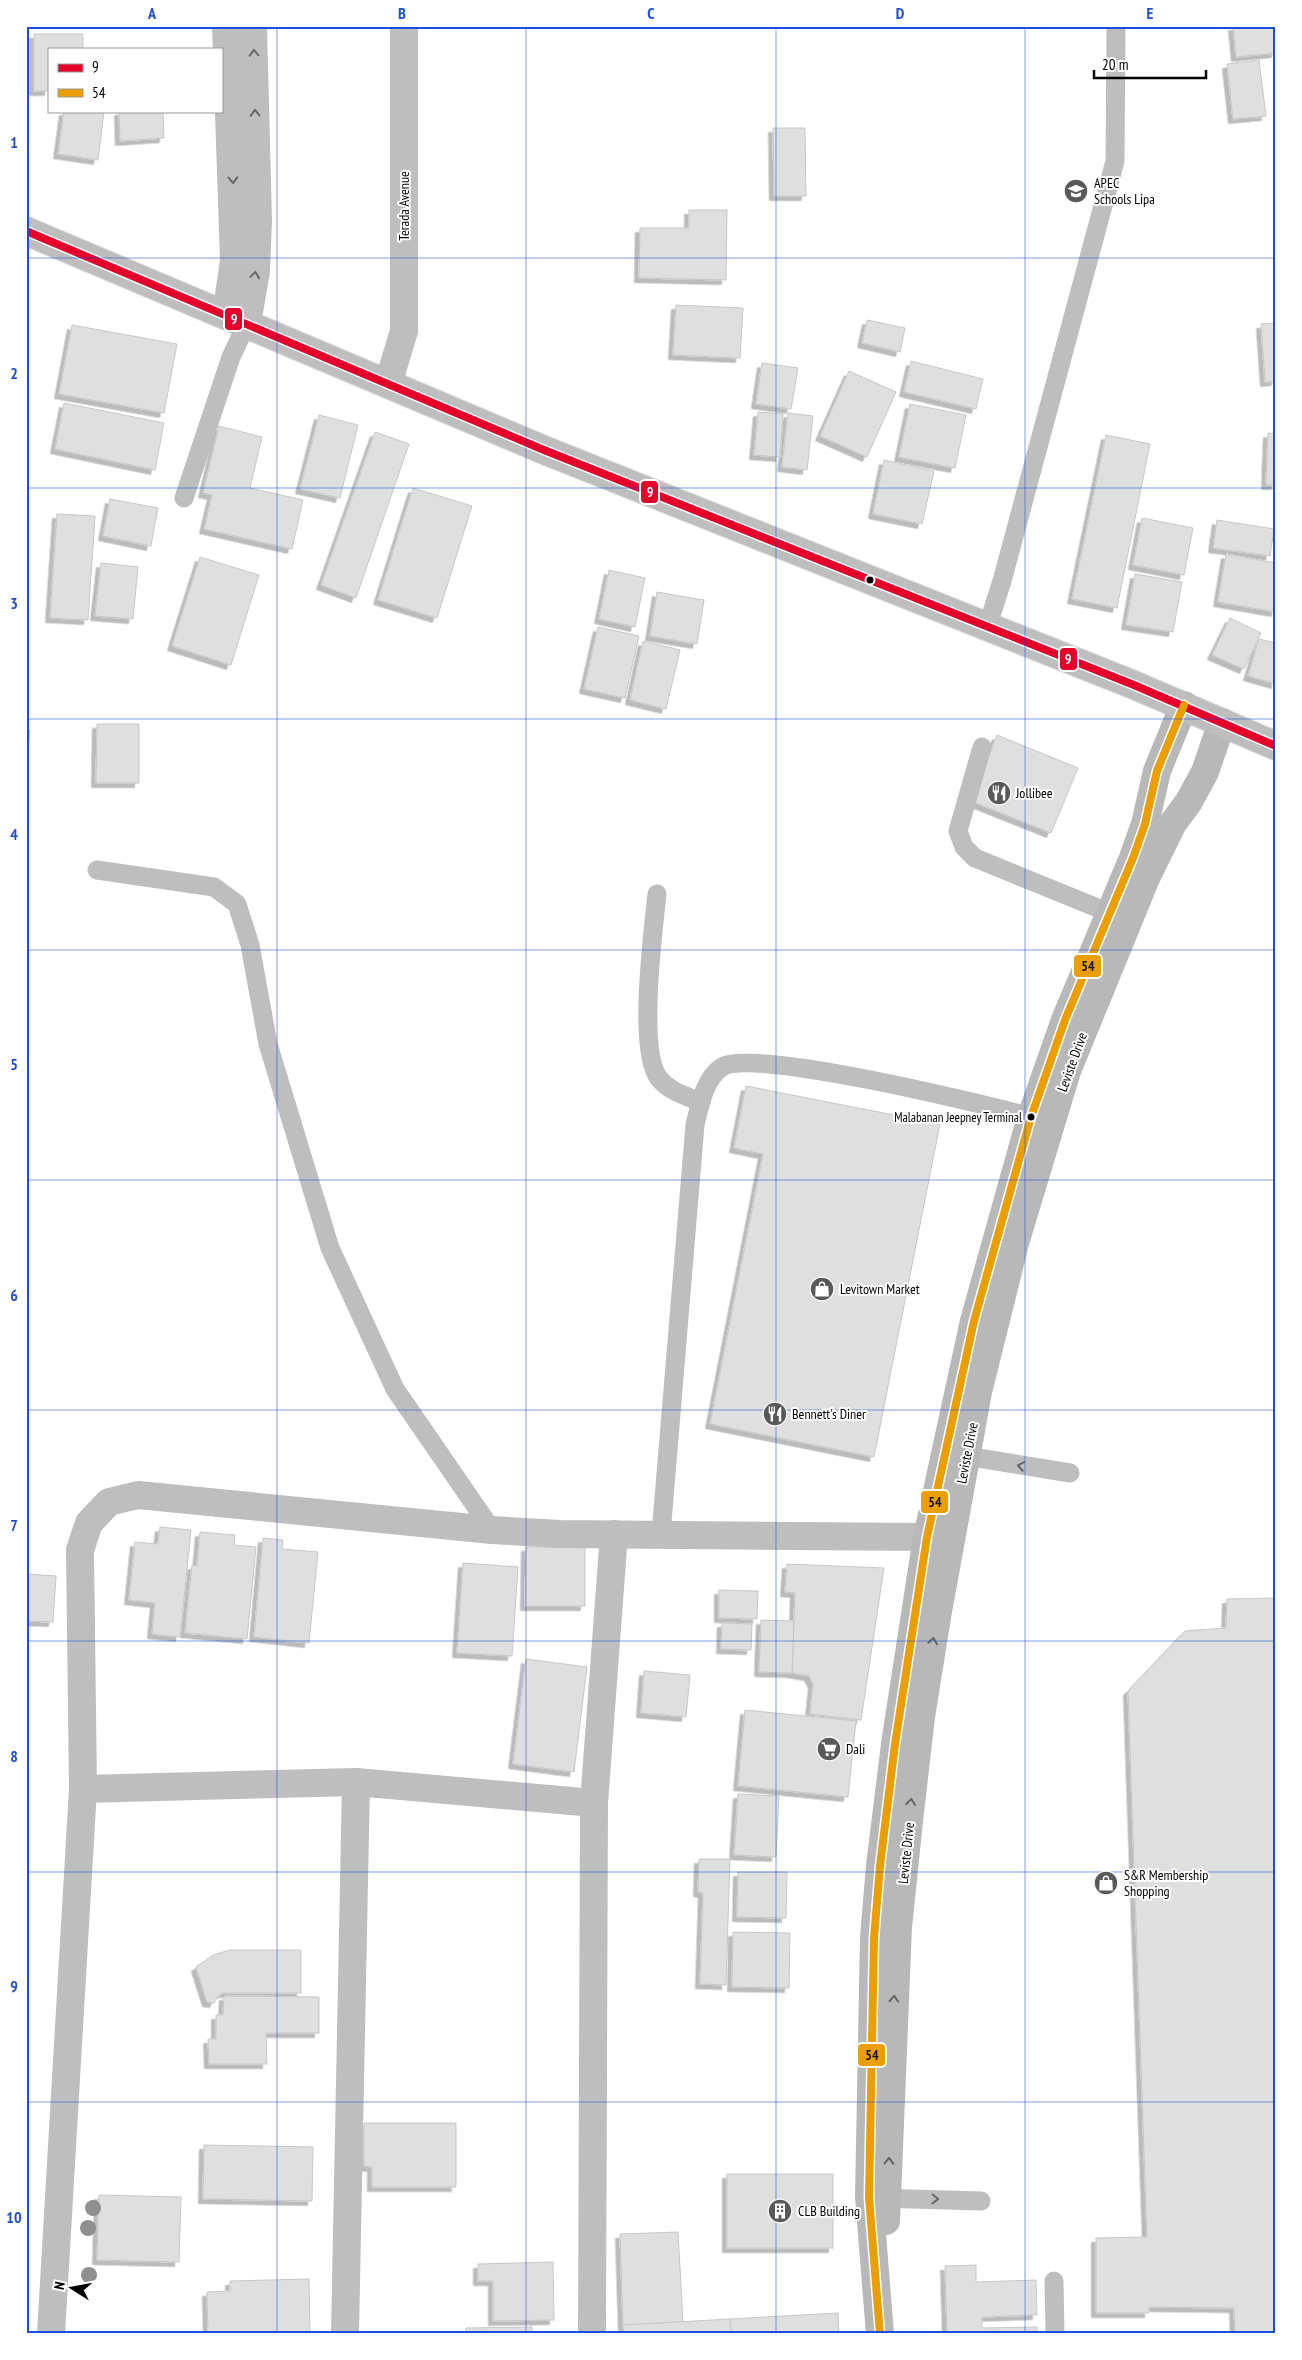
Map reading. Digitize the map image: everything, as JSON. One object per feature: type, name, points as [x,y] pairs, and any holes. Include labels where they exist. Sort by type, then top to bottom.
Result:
[{"type":"main road","name":"Leviste Drive","points":[[880,2324],[872,2012],[880,1866],[906,1660],[927,1537],[974,1321],[1031,1117],[1065,1020],[1133,858],[1145,824],[1157,771],[1184,705]]},
{"type":"main road","name":"Leviste Drive","points":[[878,2198],[898,1927],[927,1681],[966,1456],[1001,1294],[1032,1182],[1067,1071],[1146,878],[1170,830],[1205,772],[1222,722]]},
{"type":"street","points":[[226,26],[236,319]]},
{"type":"street","points":[[236,319],[256,271],[258,220],[253,26]]},
{"type":"street","name":"Terada Avenue","points":[[388,384],[404,331],[404,26]]},
{"type":"street","points":[[26,230],[544,450],[1184,705],[1276,746]]},
{"type":"street","points":[[51,2334],[83,1789],[80,1550],[89,1523],[109,1502],[138,1495],[492,1530],[614,1534],[927,1537]]},
{"type":"street","points":[[592,2334],[594,1803],[614,1534]]},
{"type":"street","points":[[83,1789],[356,1782],[594,1803]]},
{"type":"street","points":[[345,2334],[356,1782]]},
{"type":"lane","points":[[987,628],[1010,552],[1115,161],[1116,26]]},
{"type":"lane","points":[[184,498],[231,357],[236,319]]},
{"type":"lane","points":[[982,747],[958,831],[964,847],[975,858],[1110,913]]},
{"type":"lane","points":[[97,870],[214,887],[237,904],[250,945],[268,1044],[330,1248],[395,1390],[492,1530]]},
{"type":"lane","points":[[657,894],[648,990],[651,1059],[658,1077],[675,1092],[701,1102]]},
{"type":"lane","points":[[660,1534],[695,1124],[710,1080],[722,1066],[740,1062],[767,1063],[884,1082],[977,1102],[1031,1117]]},
{"type":"lane","points":[[966,1456],[1070,1473]]},
{"type":"lane","points":[[878,2198],[981,2201]]},
{"type":"lane","points":[[1054,2281],[1054,2334]]},
{"type":"building","points":[[1233,26],[1276,26],[1276,53],[1236,57]]},
{"type":"building","points":[[34,34],[83,34],[83,48],[48,48],[48,91],[34,91]]},
{"type":"building","points":[[1259,60],[1266,116],[1233,119],[1227,64]]},
{"type":"building","points":[[64,112],[104,112],[98,160],[58,154]]},
{"type":"building","points":[[119,112],[163,112],[164,138],[120,141]]},
{"type":"building","points":[[773,128],[805,128],[806,196],[774,196]]},
{"type":"building","points":[[689,210],[727,210],[726,280],[639,278],[640,228],[689,228]]},
{"type":"building","points":[[676,305],[743,308],[740,358],[673,355]]},
{"type":"building","points":[[867,320],[905,328],[900,352],[862,343]]},
{"type":"building","points":[[1276,323],[1276,381],[1265,382],[1261,324]]},
{"type":"building","points":[[72,325],[177,344],[164,413],[59,394]]},
{"type":"building","points":[[911,361],[983,379],[976,409],[904,392]]},
{"type":"building","points":[[762,363],[798,368],[791,409],[756,404]]},
{"type":"building","points":[[849,371],[896,392],[867,457],[820,436]]},
{"type":"building","points":[[64,403],[164,423],[155,470],[55,449]]},
{"type":"building","points":[[910,404],[966,415],[955,468],[899,457]]},
{"type":"building","points":[[758,412],[783,414],[780,457],[754,455]]},
{"type":"building","points":[[788,413],[813,416],[807,470],[782,467]]},
{"type":"building","points":[[319,415],[358,425],[340,498],[300,489]]},
{"type":"building","points":[[219,426],[262,437],[250,488],[303,500],[292,549],[204,529],[212,495],[203,493]]},
{"type":"building","points":[[375,432],[409,444],[356,598],[321,585]]},
{"type":"building","points":[[1268,433],[1276,434],[1276,485],[1266,485]]},
{"type":"building","points":[[1106,435],[1150,444],[1117,608],[1072,599]]},
{"type":"building","points":[[884,460],[934,471],[922,524],[873,514]]},
{"type":"building","points":[[413,488],[472,506],[437,618],[378,600]]},
{"type":"building","points":[[110,499],[158,508],[151,546],[103,536]]},
{"type":"building","points":[[57,514],[95,516],[88,620],[50,618]]},
{"type":"building","points":[[1142,518],[1193,528],[1184,575],[1133,565]]},
{"type":"building","points":[[1217,520],[1274,529],[1270,556],[1213,548]]},
{"type":"building","points":[[1226,554],[1276,563],[1276,612],[1218,602]]},
{"type":"building","points":[[200,557],[259,575],[231,665],[172,646]]},
{"type":"building","points":[[101,563],[138,567],[133,619],[95,616]]},
{"type":"building","points":[[609,570],[645,578],[635,627],[599,619]]},
{"type":"building","points":[[1135,574],[1182,582],[1173,632],[1126,625]]},
{"type":"building","points":[[657,592],[704,600],[697,644],[650,636]]},
{"type":"building","points":[[1230,618],[1261,633],[1244,669],[1212,655]]},
{"type":"building","points":[[598,627],[639,636],[625,698],[584,689]]},
{"type":"building","points":[[1259,639],[1276,643],[1276,684],[1248,676]]},
{"type":"building","points":[[643,641],[680,650],[666,709],[630,700]]},
{"type":"building","points":[[97,724],[139,724],[139,783],[96,783]]},
{"type":"building","points":[[26,730],[30,730],[26,775]]},
{"type":"building","points":[[997,735],[1078,768],[1051,833],[971,801]]},
{"type":"building","name":"Levitown Market","points":[[746,1086],[940,1124],[874,1457],[710,1424],[763,1154],[734,1148]]},
{"type":"building","points":[[160,1527],[191,1530],[180,1637],[152,1634],[155,1603],[129,1600],[135,1542],[158,1544]]},
{"type":"building","points":[[200,1532],[235,1535],[234,1545],[256,1547],[247,1639],[185,1633],[192,1565],[197,1566]]},
{"type":"building","points":[[263,1538],[283,1540],[282,1549],[318,1552],[309,1643],[254,1637]]},
{"type":"building","points":[[526,1547],[585,1547],[585,1606],[525,1606]]},
{"type":"building","points":[[463,1563],[518,1567],[512,1656],[457,1653]]},
{"type":"building","points":[[787,1564],[884,1568],[861,1720],[810,1714],[813,1684],[809,1676],[792,1673],[795,1593],[785,1592]]},
{"type":"building","points":[[26,1574],[56,1576],[53,1622],[26,1621]]},
{"type":"building","points":[[719,1590],[758,1591],[757,1619],[719,1618]]},
{"type":"building","points":[[1276,1598],[1276,2334],[1235,2334],[1234,2308],[1149,2307],[1149,2313],[1096,2313],[1096,2238],[1147,2237],[1128,1691],[1185,1631],[1226,1628],[1227,1599]]},
{"type":"building","points":[[761,1620],[794,1621],[792,1673],[759,1672]]},
{"type":"building","points":[[722,1623],[752,1624],[751,1650],[721,1649]]},
{"type":"building","points":[[526,1659],[587,1667],[574,1772],[513,1764]]},
{"type":"building","points":[[644,1671],[690,1675],[686,1717],[641,1713]]},
{"type":"building","points":[[745,1710],[856,1721],[848,1797],[738,1786]]},
{"type":"building","points":[[738,1794],[779,1796],[776,1857],[734,1855]]},
{"type":"building","points":[[699,1859],[730,1859],[726,1985],[700,1984],[703,1893],[698,1892]]},
{"type":"building","points":[[738,1872],[787,1872],[786,1918],[737,1917]]},
{"type":"building","points":[[733,1932],[790,1933],[789,1988],[732,1987]]},
{"type":"building","points":[[230,1950],[301,1950],[301,1993],[223,1993],[217,1997],[214,2003],[207,2002],[196,1967],[213,1955]]},
{"type":"building","points":[[224,1996],[319,1997],[319,2033],[266,2033],[267,2064],[209,2064],[208,2039],[216,2039],[216,2015],[223,2015]]},
{"type":"building","points":[[364,2123],[456,2123],[456,2187],[372,2187],[372,2167],[364,2166]]},
{"type":"building","points":[[204,2145],[313,2147],[312,2201],[203,2199]]},
{"type":"building","name":"CLB Building","points":[[727,2174],[833,2174],[833,2248],[727,2248]]},
{"type":"building","points":[[99,2195],[181,2197],[179,2262],[97,2260]]},
{"type":"building","points":[[678,2232],[683,2322],[623,2325],[620,2234]]},
{"type":"building","points":[[553,2262],[554,2320],[493,2321],[493,2281],[478,2281],[478,2264]]},
{"type":"building","points":[[976,2265],[976,2282],[1036,2280],[1037,2315],[982,2317],[982,2328],[1037,2327],[1037,2334],[947,2334],[945,2266]]},
{"type":"building","points":[[309,2279],[310,2334],[208,2334],[207,2292],[230,2291],[230,2281]]},
{"type":"building","points":[[838,2313],[839,2334],[731,2334],[730,2319]]},
{"type":"building","points":[[730,2319],[731,2334],[624,2334],[623,2325]]},
{"type":"building","points":[[532,2327],[532,2334],[466,2334],[466,2328]]},
{"type":"transit line","name":"9","points":[[26,231],[544,450],[1134,685],[1276,746]]},
{"type":"transit line","name":"54","points":[[880,2334],[869,2197],[874,1938],[880,1866],[895,1744],[927,1537],[974,1321],[1031,1117],[1065,1020],[1133,858],[1145,824],[1157,771],[1184,705]]},
{"type":"place","name":"APEC Schools Lipa","points":[[1076,191]]},
{"type":"place","name":"Jollibee","points":[[999,793]]},
{"type":"place","name":"Malabanan Jeepney Terminal","points":[[1031,1117]]},
{"type":"place","name":"Levitown Market","points":[[822,1289]]},
{"type":"place","name":"Bennett's Diner","points":[[775,1414]]},
{"type":"place","name":"Dali","points":[[829,1749]]},
{"type":"place","name":"S&R Membership Shopping","points":[[1106,1883]]},
{"type":"place","name":"CLB Building","points":[[780,2211]]}]
